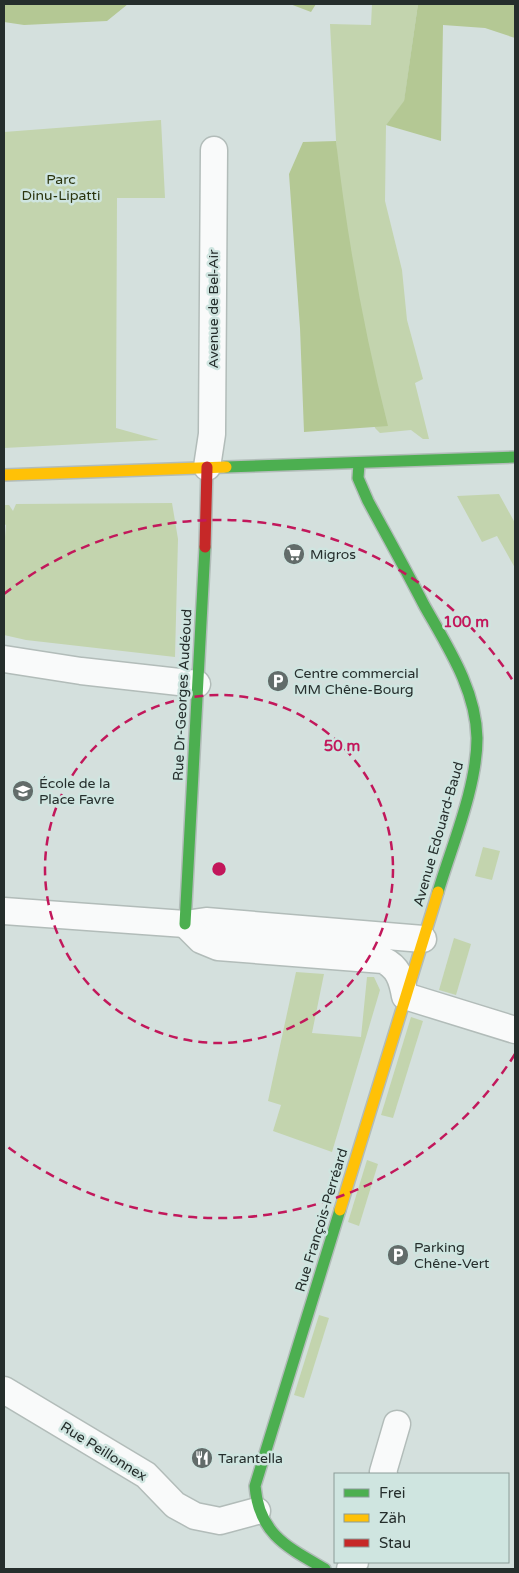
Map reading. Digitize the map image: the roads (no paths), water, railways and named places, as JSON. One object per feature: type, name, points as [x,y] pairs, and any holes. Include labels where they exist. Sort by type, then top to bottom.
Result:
[{"type":"street","name":"Avenue de Bel-Air","points":[[207,467],[212,434],[214,150]]},
{"type":"street","points":[[4,475],[207,467],[359,464],[515,457]]},
{"type":"street","name":"Avenue Edouard-Baud","points":[[359,464],[358,478],[368,501],[453,657],[464,679],[474,711],[477,738],[473,776],[423,939]]},
{"type":"street","name":"Rue Dr-Georges Audéoud","points":[[185,924],[196,684],[206,527],[207,467]]},
{"type":"street","points":[[4,659],[81,671],[196,684]]},
{"type":"street","points":[[4,911],[185,924],[206,922],[423,939]]},
{"type":"street","points":[[185,924],[201,940],[218,947],[383,960],[392,964],[400,976],[405,996],[515,1030]]},
{"type":"street","name":"Rue François-Perréard","points":[[257,1511],[254,1497],[257,1476],[423,939]]},
{"type":"street","name":"Rue Peillonnex","points":[[4,1390],[146,1475],[175,1505],[195,1516],[220,1521],[257,1511]]},
{"type":"street","points":[[384,1473],[397,1424]]},
{"type":"street","points":[[257,1511],[269,1532],[325,1569]]},
{"type":"place","name":"Migros","points":[[294,554]]},
{"type":"place","name":"Centre commercial MM Chêne-Bourg","points":[[278,681]]},
{"type":"place","name":"École de la Place Favre","points":[[23,791]]},
{"type":"place","name":"Parking Chêne-Vert","points":[[398,1255]]},
{"type":"place","name":"Tarantella","points":[[202,1458]]},
{"type":"park label","name":"Parc Dinu-Lipatti","points":[[61,187]]}]
